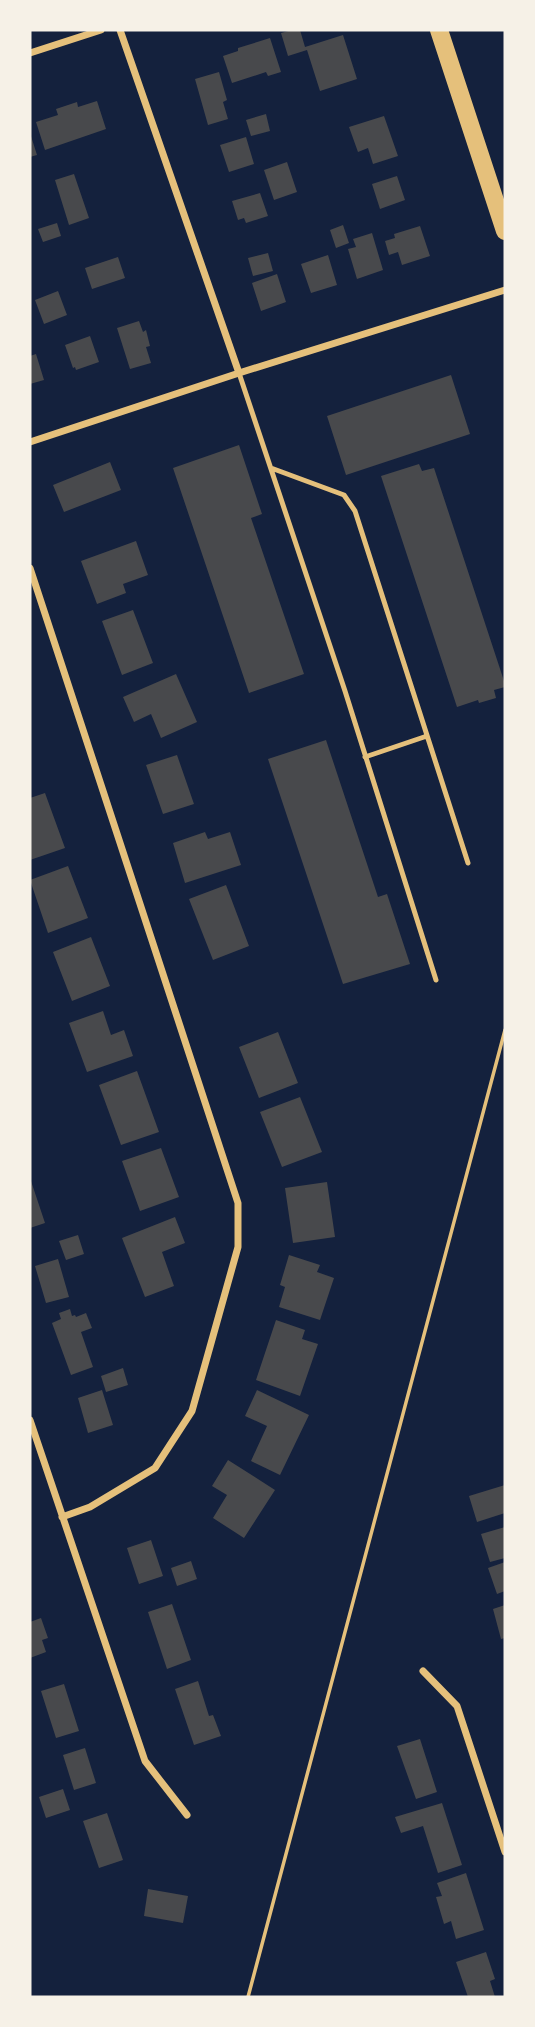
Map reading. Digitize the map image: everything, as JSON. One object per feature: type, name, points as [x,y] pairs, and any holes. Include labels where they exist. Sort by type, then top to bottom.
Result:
[{"type":"main road","points":[[439,30],[505,231]]},
{"type":"street","points":[[30,53],[101,30]]},
{"type":"street","points":[[120,30],[239,373]]},
{"type":"street","points":[[30,442],[505,290]]},
{"type":"street","points":[[30,568],[238,1203],[238,1247],[192,1410],[155,1468],[90,1507],[62,1517]]},
{"type":"street","points":[[30,1420],[145,1761],[187,1815]]},
{"type":"street","points":[[424,1671],[457,1706],[505,1852]]},
{"type":"lane","points":[[239,373],[436,980]]},
{"type":"lane","points":[[271,468],[344,495],[355,511],[468,863]]},
{"type":"lane","points":[[365,757],[427,736]]},
{"type":"path","points":[[248,1997],[505,1030]]},
{"type":"building","points":[[300,30],[305,47],[343,35],[357,79],[320,91],[307,50],[288,56],[281,33]]},
{"type":"building","points":[[270,38],[281,72],[268,76],[266,72],[232,83],[223,56],[238,51],[238,48]]},
{"type":"building","points":[[219,72],[227,100],[223,102],[228,119],[208,125],[195,79]]},
{"type":"building","points":[[97,101],[106,129],[45,150],[36,122],[58,115],[56,109],[77,102],[78,107]]},
{"type":"building","points":[[266,114],[270,131],[251,136],[246,120]]},
{"type":"building","points":[[384,116],[398,156],[373,164],[368,148],[358,152],[349,127]]},
{"type":"building","points":[[30,133],[37,155],[30,157]]},
{"type":"building","points":[[246,137],[254,164],[229,172],[220,145]]},
{"type":"building","points":[[287,162],[297,192],[274,200],[264,170]]},
{"type":"building","points":[[74,174],[89,218],[69,225],[55,180]]},
{"type":"building","points":[[397,176],[405,200],[380,209],[372,184]]},
{"type":"building","points":[[260,193],[268,216],[246,223],[244,218],[238,220],[232,201]]},
{"type":"building","points":[[57,223],[61,236],[43,242],[38,229]]},
{"type":"building","points":[[343,225],[349,243],[336,248],[330,230]]},
{"type":"building","points":[[420,226],[430,256],[402,265],[398,252],[389,255],[385,241],[395,238],[394,234]]},
{"type":"building","points":[[372,233],[383,270],[357,279],[348,249],[356,247],[353,239]]},
{"type":"building","points":[[268,253],[273,271],[253,276],[248,258]]},
{"type":"building","points":[[328,255],[337,285],[311,293],[301,264]]},
{"type":"building","points":[[118,257],[125,278],[92,289],[85,268]]},
{"type":"building","points":[[277,274],[286,302],[261,311],[252,283]]},
{"type":"building","points":[[58,291],[67,315],[44,324],[35,300]]},
{"type":"building","points":[[139,321],[143,332],[146,330],[150,346],[146,347],[151,363],[130,369],[117,328]]},
{"type":"building","points":[[90,336],[99,362],[76,370],[65,345]]},
{"type":"building","points":[[36,354],[44,380],[30,384],[30,356]]},
{"type":"building","points":[[451,375],[470,434],[346,475],[327,416]]},
{"type":"building","points":[[239,445],[262,514],[251,518],[304,674],[249,693],[173,468]]},
{"type":"building","points":[[110,462],[121,490],[64,512],[53,485]]},
{"type":"building","points":[[419,464],[422,471],[434,468],[505,684],[505,687],[494,690],[496,698],[479,703],[478,700],[457,707],[381,476]]},
{"type":"building","points":[[136,541],[148,575],[123,584],[126,593],[97,604],[81,561]]},
{"type":"building","points":[[133,610],[153,663],[122,675],[102,621]]},
{"type":"building","points":[[176,674],[197,722],[161,738],[151,714],[134,722],[123,697]]},
{"type":"building","points":[[326,740],[378,897],[387,894],[410,964],[343,984],[268,759]]},
{"type":"building","points":[[177,755],[194,804],[163,814],[146,765]]},
{"type":"building","points":[[45,793],[65,848],[30,860],[30,798]]},
{"type":"building","points":[[205,832],[208,839],[230,832],[241,865],[185,883],[173,843]]},
{"type":"building","points":[[68,866],[88,918],[48,933],[30,880]]},
{"type":"building","points":[[226,885],[249,946],[213,960],[189,899]]},
{"type":"building","points":[[91,937],[110,986],[72,1001],[53,952]]},
{"type":"building","points":[[103,1011],[111,1035],[124,1030],[133,1056],[87,1072],[69,1023]]},
{"type":"building","points":[[278,1032],[298,1083],[259,1098],[239,1047]]},
{"type":"building","points":[[137,1071],[159,1132],[121,1145],[99,1085]]},
{"type":"building","points":[[300,1097],[322,1152],[282,1167],[260,1112]]},
{"type":"building","points":[[161,1148],[179,1197],[140,1211],[122,1161]]},
{"type":"building","points":[[30,1178],[45,1223],[30,1228]]},
{"type":"building","points":[[327,1182],[335,1237],[293,1243],[285,1188]]},
{"type":"building","points":[[175,1217],[185,1243],[162,1252],[174,1286],[145,1297],[122,1238]]},
{"type":"building","points":[[78,1235],[84,1254],[66,1260],[59,1241]]},
{"type":"building","points":[[289,1255],[320,1265],[317,1272],[334,1278],[320,1320],[279,1307],[285,1287],[280,1285]]},
{"type":"building","points":[[58,1259],[69,1297],[46,1303],[35,1266]]},
{"type":"building","points":[[70,1309],[72,1316],[76,1317],[86,1313],[92,1328],[81,1332],[93,1367],[71,1375],[52,1323],[61,1319],[59,1313]]},
{"type":"building","points":[[276,1320],[305,1330],[302,1339],[318,1344],[300,1396],[256,1380]]},
{"type":"building","points":[[123,1368],[128,1385],[106,1392],[101,1376]]},
{"type":"building","points":[[102,1390],[113,1425],[88,1433],[78,1398]]},
{"type":"building","points":[[257,1390],[309,1415],[280,1475],[251,1461],[267,1426],[245,1416]]},
{"type":"building","points":[[228,1460],[275,1490],[244,1538],[213,1518],[227,1495],[212,1486]]},
{"type":"building","points":[[505,1485],[505,1513],[477,1522],[469,1496]]},
{"type":"building","points":[[505,1527],[505,1558],[490,1562],[481,1534]]},
{"type":"building","points":[[151,1540],[163,1576],[139,1584],[127,1548]]},
{"type":"building","points":[[191,1561],[197,1579],[177,1586],[171,1568]]},
{"type":"building","points":[[505,1562],[505,1591],[497,1594],[488,1568]]},
{"type":"building","points":[[172,1604],[191,1660],[167,1669],[148,1612]]},
{"type":"building","points":[[505,1605],[505,1638],[501,1639],[493,1609]]},
{"type":"building","points":[[41,1618],[48,1638],[42,1640],[46,1652],[30,1658],[30,1622]]},
{"type":"building","points":[[198,1681],[209,1716],[213,1715],[221,1736],[194,1745],[175,1689]]},
{"type":"building","points":[[64,1684],[79,1731],[56,1738],[41,1691]]},
{"type":"building","points":[[420,1739],[437,1792],[416,1799],[397,1746]]},
{"type":"building","points":[[85,1748],[96,1783],[74,1790],[63,1755]]},
{"type":"building","points":[[63,1789],[70,1810],[46,1818],[39,1797]]},
{"type":"building","points":[[442,1803],[462,1865],[438,1873],[423,1826],[401,1833],[395,1817]]},
{"type":"building","points":[[107,1813],[123,1860],[99,1868],[83,1821]]},
{"type":"building","points":[[466,1873],[484,1930],[456,1939],[451,1921],[444,1924],[436,1897],[442,1896],[437,1883]]},
{"type":"building","points":[[148,1889],[188,1896],[183,1923],[144,1916]]},
{"type":"building","points":[[486,1952],[495,1979],[490,1981],[495,1997],[468,1997],[456,1962]]}]
